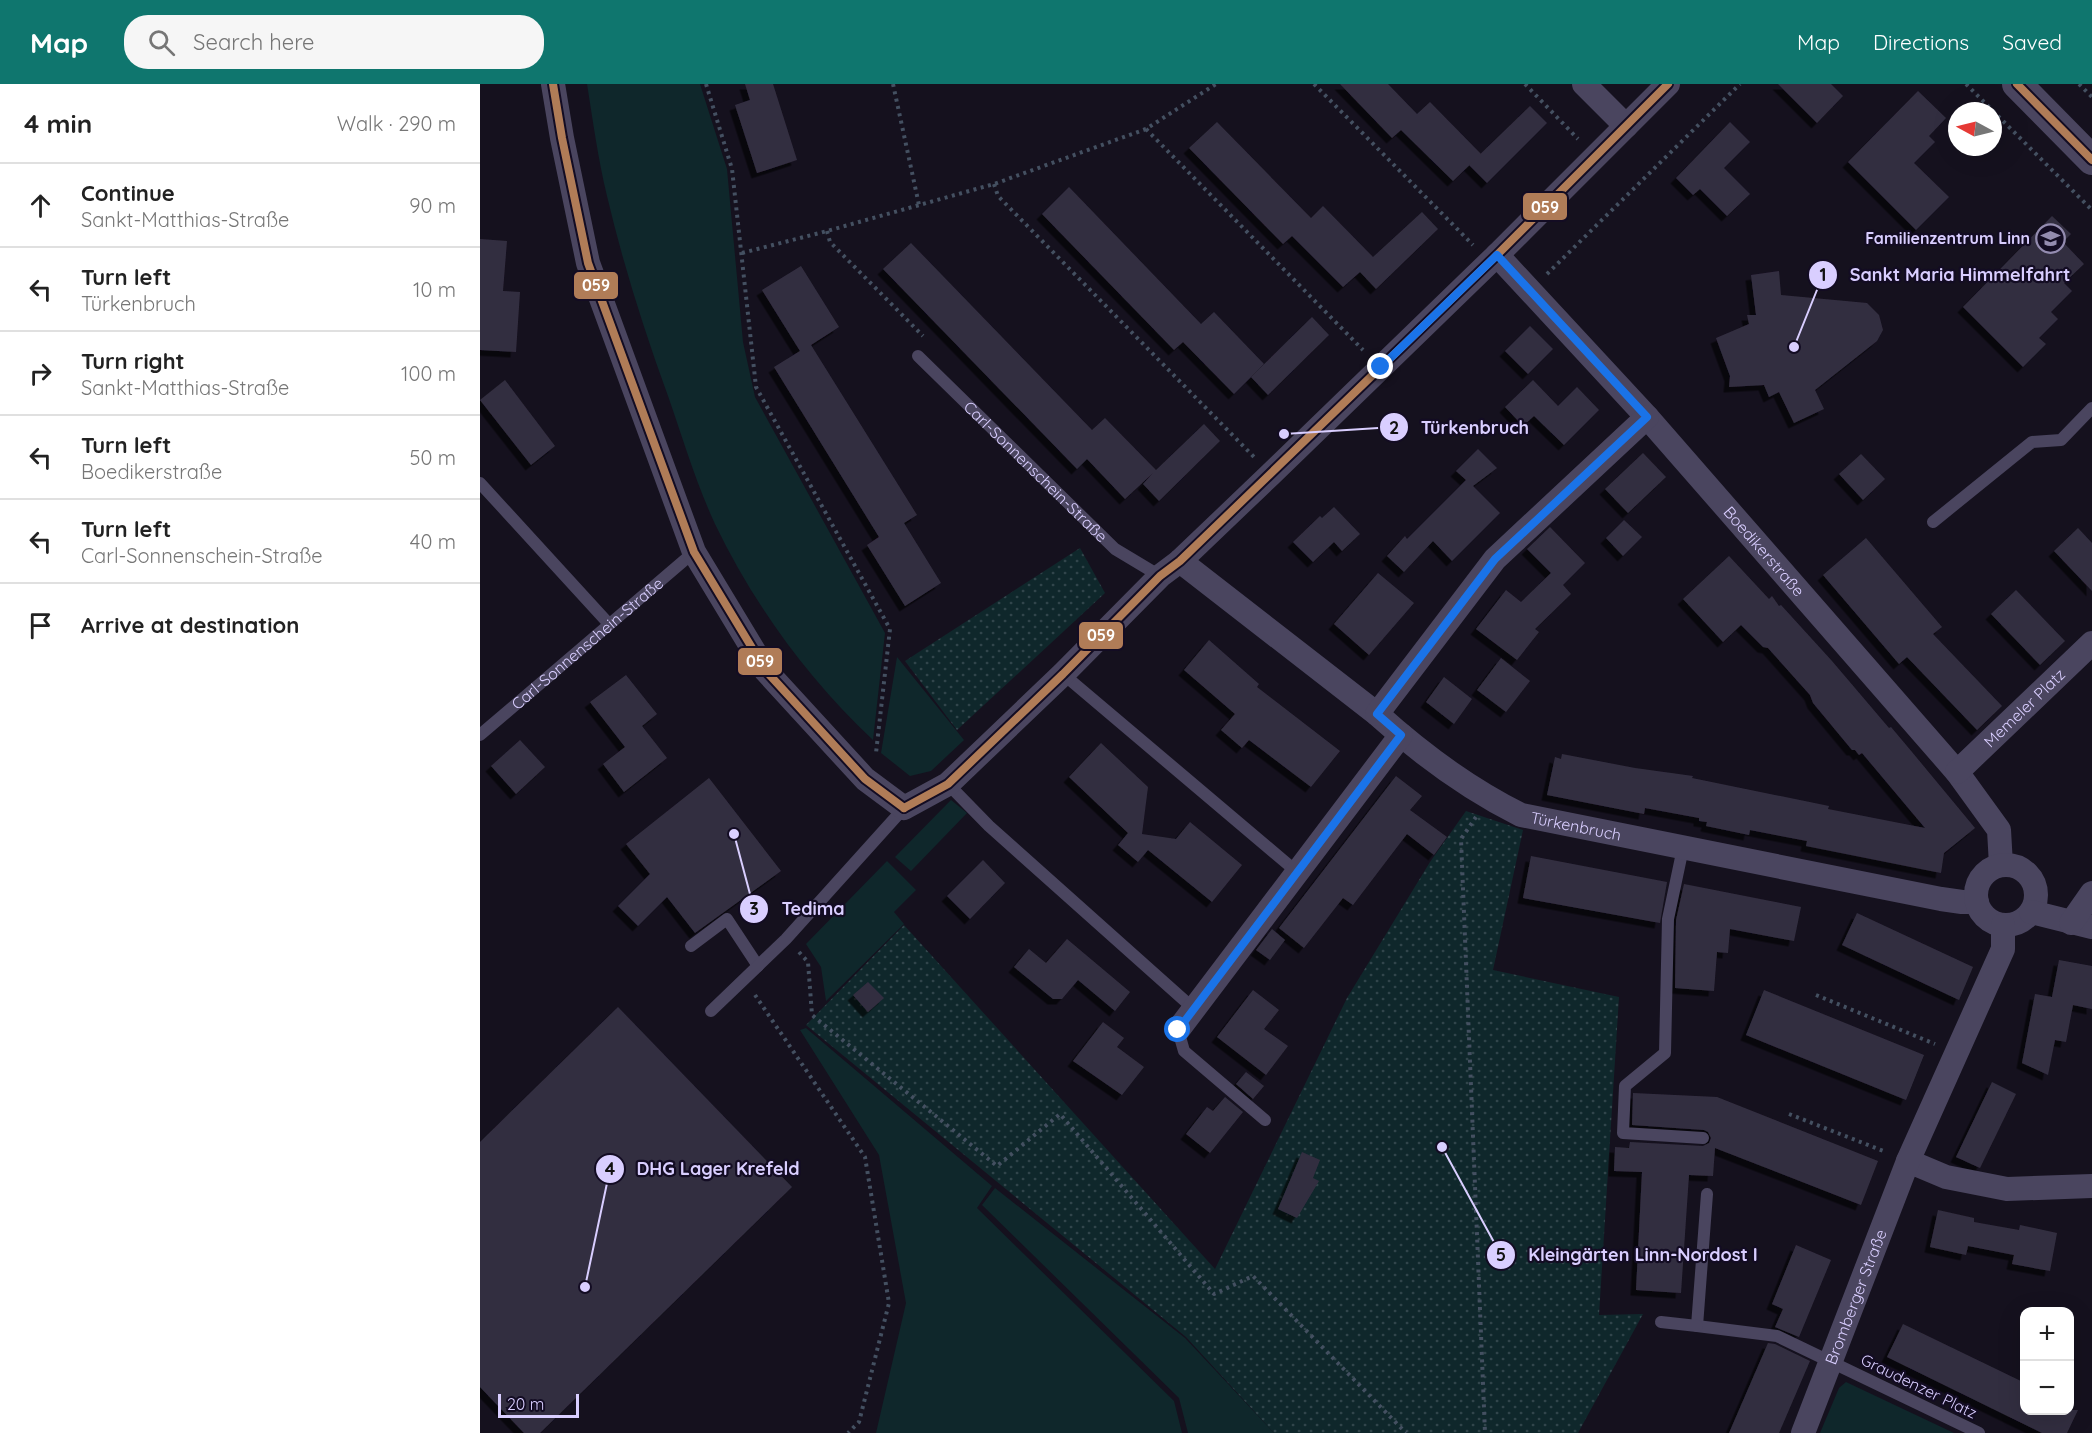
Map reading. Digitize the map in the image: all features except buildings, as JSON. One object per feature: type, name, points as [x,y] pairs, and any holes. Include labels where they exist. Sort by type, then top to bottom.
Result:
[{"type":"street","points":[[553,84],[588,263],[694,552],[766,671],[865,779],[904,808],[948,784],[1063,674],[1160,576],[1180,561],[1497,255],[1668,84]]},
{"type":"street","points":[[1584,84],[1626,126]]},
{"type":"street","points":[[2017,84],[2092,160]]},
{"type":"street","name":"Boedikerstraße","points":[[1497,255],[1647,417],[1957,771],[1999,830],[2001,865]]},
{"type":"street","points":[[1377,714],[1495,559],[1647,417]]},
{"type":"street","name":"Türkenbruch","points":[[1180,561],[1401,735],[1489,799],[1521,815],[1952,901],[1977,902]]},
{"type":"street","name":"Memeler Platz","points":[[1957,771],[2092,644]]},
{"type":"street","points":[[1178,1030],[1401,735]]},
{"type":"street","points":[[2001,865],[2020,868],[2034,883],[2036,892],[2031,912],[2019,922],[2003,925],[1993,923],[1984,916],[1977,902],[1976,889],[1979,880],[1992,868],[2001,865]]},
{"type":"street","points":[[2031,912],[2082,925],[2092,893]]},
{"type":"street","name":"Bromberger Straße","points":[[1803,1433],[1832,1363],[1908,1161],[2003,949],[2003,925]]},
{"type":"street","points":[[1908,1161],[1946,1177],[2007,1189],[2092,1186]]},
{"type":"lane","name":"Carl-Sonnenschein-Straße","points":[[918,356],[1115,549],[1160,576]]},
{"type":"lane","points":[[1933,522],[2032,442],[2061,440],[2092,408]]},
{"type":"lane","points":[[480,483],[609,624]]},
{"type":"lane","name":"Carl-Sonnenschein-Straße","points":[[480,735],[694,552]]},
{"type":"lane","points":[[1063,674],[1297,872]]},
{"type":"lane","points":[[948,784],[989,826],[1194,1009]]},
{"type":"lane","points":[[711,1011],[786,939],[904,808]]},
{"type":"lane","points":[[1683,848],[1668,919],[1665,1053],[1625,1086],[1623,1133],[1703,1138]]},
{"type":"lane","points":[[691,945],[727,919],[758,966]]},
{"type":"lane","points":[[1178,1030],[1184,1051],[1265,1120]]},
{"type":"lane","points":[[1697,1326],[1707,1194]]},
{"type":"lane","name":"Graudenzer Platz","points":[[1661,1322],[1777,1336],[1979,1433]]},
{"type":"path","points":[[706,84],[732,170],[756,387],[890,629],[878,748],[865,779]]},
{"type":"path","points":[[893,84],[919,205]]},
{"type":"path","points":[[742,253],[994,184],[1146,129],[1216,84]]},
{"type":"path","points":[[1314,84],[1471,244],[1497,255]]},
{"type":"path","points":[[1525,84],[1595,157]]},
{"type":"path","points":[[1530,291],[1740,84]]},
{"type":"path","points":[[1966,84],[2092,210]]},
{"type":"path","points":[[2079,84],[2092,97]]},
{"type":"path","points":[[1146,129],[1381,367]]},
{"type":"path","points":[[994,184],[998,196],[1271,474]]},
{"type":"path","points":[[827,231],[830,242],[925,338],[918,356]]},
{"type":"path","points":[[1485,1433],[1461,838],[1489,799]]},
{"type":"path","points":[[786,939],[808,962],[812,1015],[997,1166],[1060,1114],[1214,1294],[1253,1276],[1406,1433]]},
{"type":"path","points":[[745,980],[865,1157],[890,1303],[860,1422],[848,1433]]},
{"type":"path","points":[[1816,995],[1956,1053]]},
{"type":"path","points":[[1790,1114],[1908,1161]]},
{"type":"green space","points":[[587,84],[700,84],[727,169],[743,342],[755,397],[885,633],[873,740],[826,692],[784,640],[730,554],[708,508],[627,272],[604,182]]},
{"type":"green space","points":[[1080,548],[1105,593],[957,730],[905,661]]},
{"type":"green space","points":[[897,657],[964,740],[931,771],[910,776],[881,753]]},
{"type":"green space","points":[[951,800],[967,813],[911,871],[895,857]]},
{"type":"green space","points":[[1466,811],[1523,830],[1493,970],[1619,997],[1599,1315],[1643,1314],[1578,1433],[1274,1433],[1186,1337],[806,1025],[904,925],[1215,1269],[1347,998],[1430,862]]},
{"type":"green space","points":[[887,861],[916,890],[894,912],[904,924],[826,1001],[821,967],[806,944]]},
{"type":"green space","points":[[806,1028],[992,1186],[977,1208],[1174,1401],[1182,1433],[876,1433],[906,1303],[879,1155],[800,1030]]},
{"type":"green space","points":[[995,1188],[1185,1338],[1274,1433],[1188,1433],[1179,1398],[982,1205]]},
{"type":"green space","points":[[1846,1382],[1954,1433],[1820,1433],[1839,1388]]},
{"type":"transit line","name":"059","points":[[553,84],[588,263],[694,552],[766,671],[865,779],[904,808]]},
{"type":"transit line","name":"059","points":[[904,808],[948,784],[1063,674],[1160,576],[1180,561],[1497,255],[1668,84]]},
{"type":"transit line","name":"059","points":[[2017,84],[2092,160]]},
{"type":"place","name":"Familienzentrum Linn","points":[[2051,238]]},
{"type":"place","name":"Sankt Maria Himmelfahrt","points":[[1794,347]]},
{"type":"place","name":"Türkenbruch","points":[[1284,434]]},
{"type":"place","name":"Tedima","points":[[734,834]]},
{"type":"place","name":"Kleingärten Linn-Nordost I","points":[[1442,1147]]},
{"type":"place","name":"DHG Lager Krefeld","points":[[585,1287]]},
{"type":"route","points":[[1178,1030],[1401,735],[1377,714],[1495,559],[1647,417],[1497,255],[1381,367]]}]
